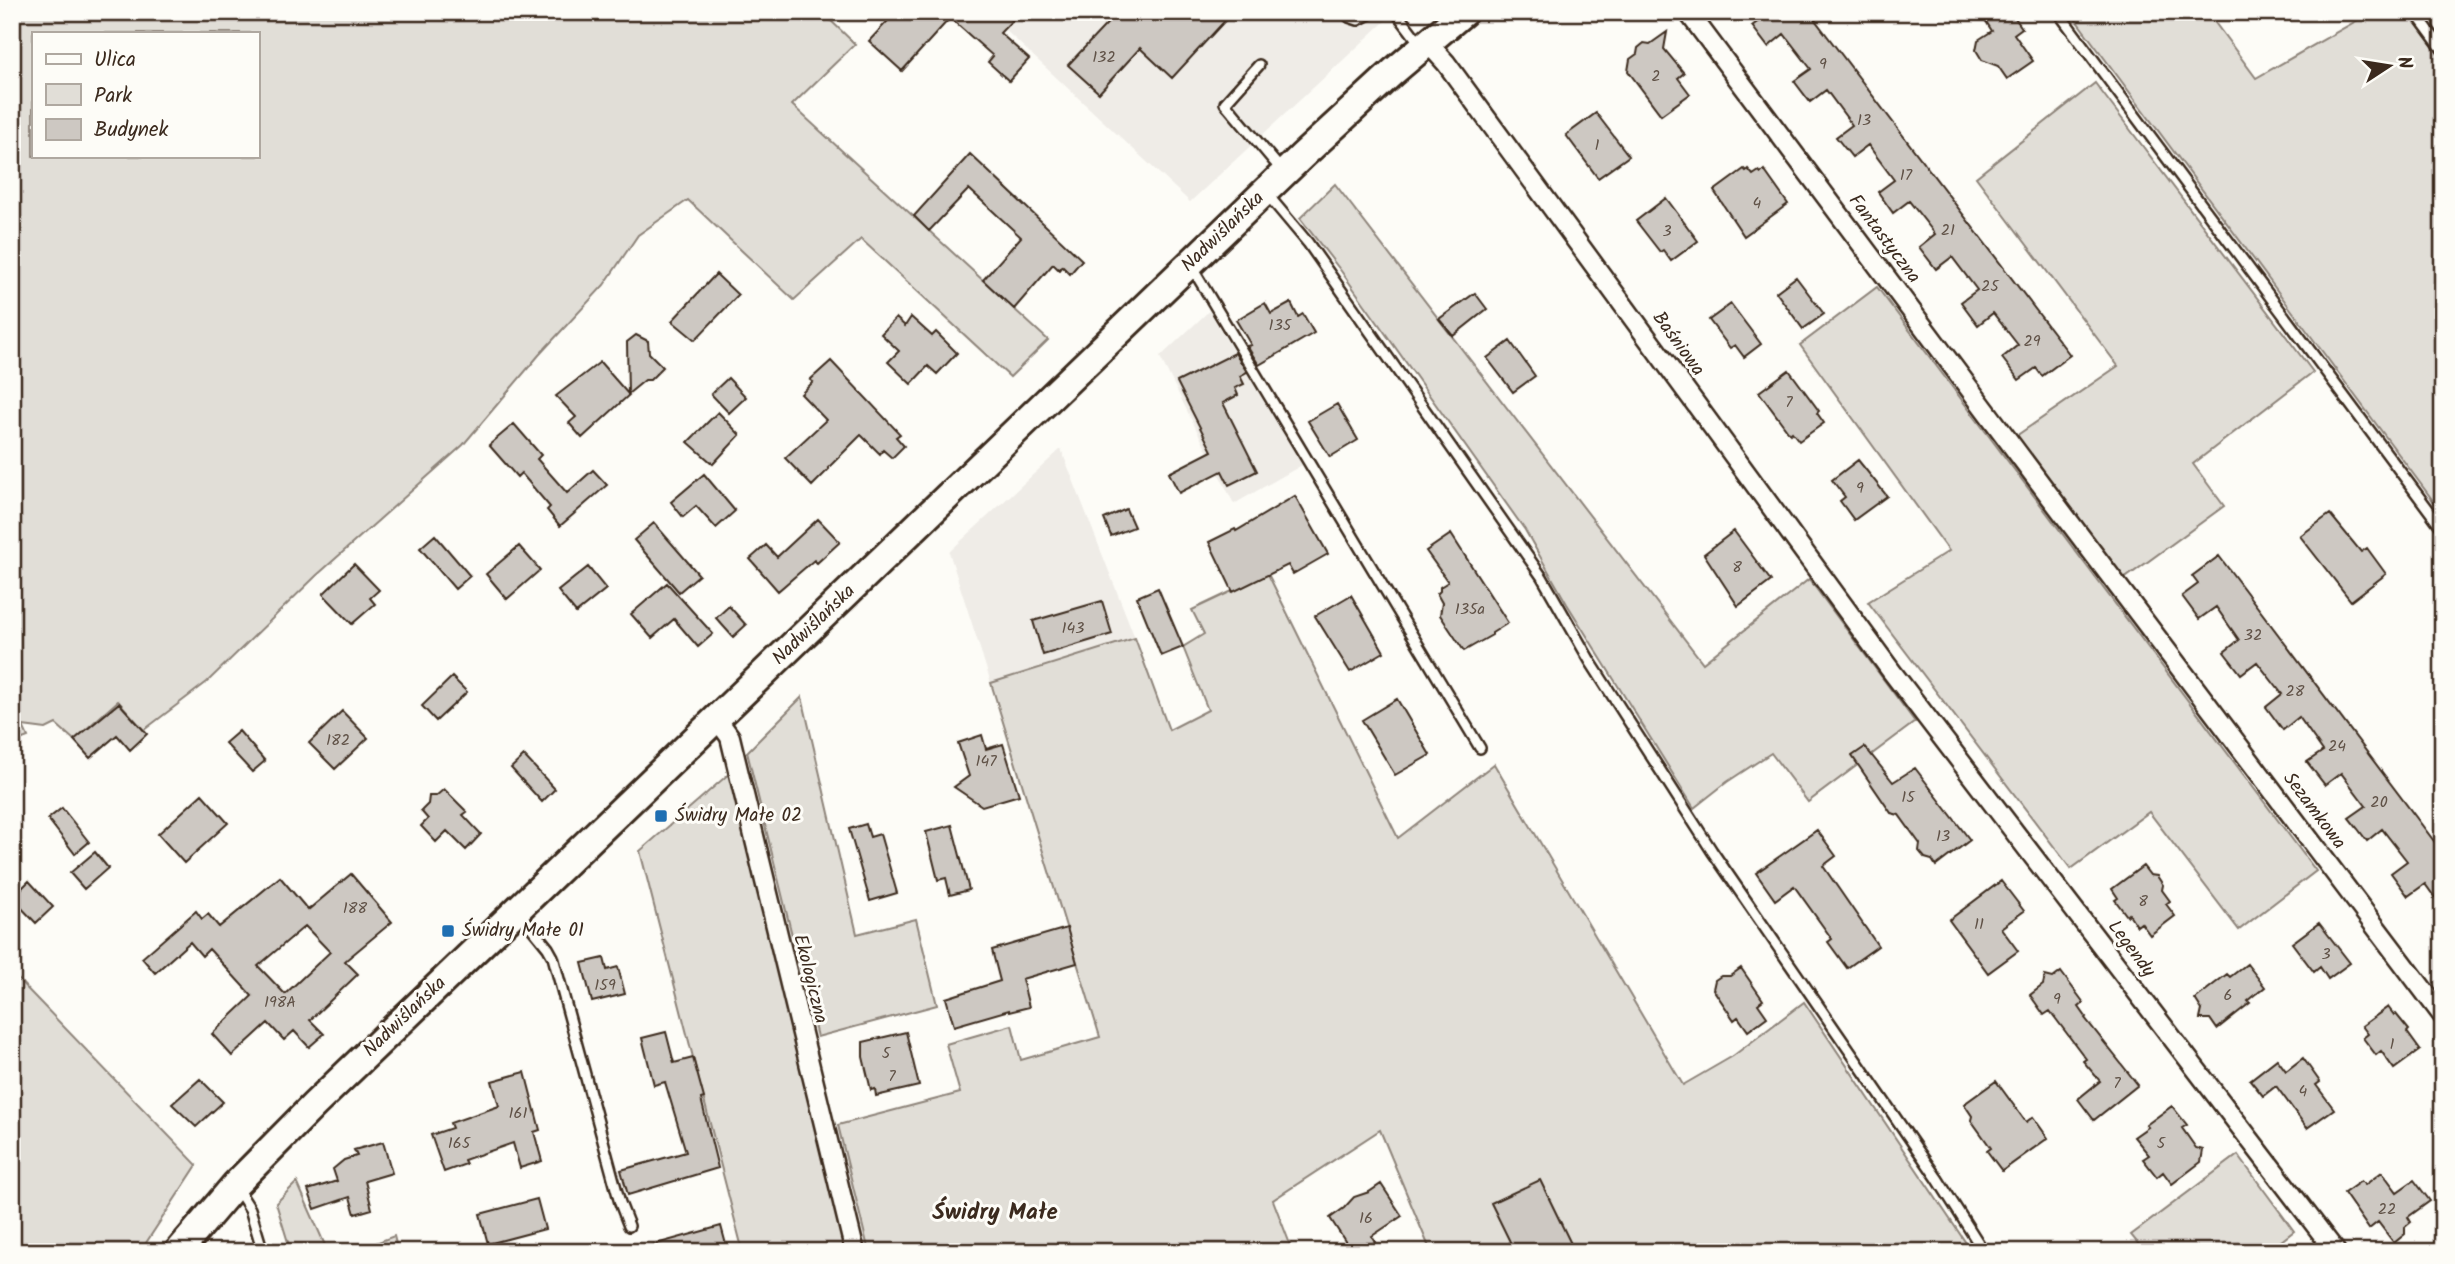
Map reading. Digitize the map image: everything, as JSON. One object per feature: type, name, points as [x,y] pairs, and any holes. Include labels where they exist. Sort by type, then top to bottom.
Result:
[{"type":"main road","name":"Nadwiślańska","points":[[178,1252],[235,1185],[314,1105],[1284,173],[1424,44],[1464,12]]},
{"type":"street","name":"Fantastyczna","points":[[1688,12],[2152,633]]},
{"type":"street","name":"Baśniowa","points":[[1424,44],[1450,69],[1892,672]]},
{"type":"street","name":"Sezamkowa","points":[[2152,633],[2443,1016]]},
{"type":"street","name":"Legendy","points":[[1892,672],[2336,1252]]},
{"type":"street","name":"Ekologiczna","points":[[717,719],[730,737],[855,1252]]},
{"type":"lane","points":[[1346,12],[1349,17],[1358,20],[1373,12]]},
{"type":"lane","points":[[1396,12],[1424,44]]},
{"type":"lane","points":[[2058,12],[2443,529]]},
{"type":"lane","points":[[2415,12],[2443,50]]},
{"type":"lane","points":[[1259,65],[1225,103],[1284,173]]},
{"type":"lane","points":[[1265,192],[1308,243],[1542,577],[1590,661],[1712,851],[1937,1178],[1984,1252]]},
{"type":"lane","points":[[1190,264],[1480,748]]},
{"type":"lane","points":[[517,910],[548,948],[552,957],[620,1203],[629,1226]]},
{"type":"lane","points":[[235,1185],[250,1209],[262,1252]]},
{"type":"shaded area","points":[[986,12],[1395,12],[1190,202]]},
{"type":"shaded area","points":[[1209,311],[1302,465],[1234,504],[1160,357]]},
{"type":"shaded area","points":[[1061,449],[1135,638],[991,683],[949,552]]},
{"type":"green space","points":[[12,12],[822,12],[855,44],[792,105],[1048,340],[1010,377],[861,239],[794,300],[688,200],[638,235],[604,285],[539,355],[463,445],[316,576],[207,682],[144,730],[118,701],[74,740],[56,724],[46,729],[23,726],[28,737],[12,743]]},
{"type":"green space","points":[[2070,12],[2207,12],[2256,78],[2372,12],[2408,12],[2443,60],[2443,514]]},
{"type":"green space","points":[[2095,83],[2313,372],[2193,464],[2224,506],[2124,579],[2016,436],[2118,366],[1976,177]]},
{"type":"green space","points":[[1335,184],[1703,663],[1809,579],[1915,722],[1808,802],[1771,753],[1694,808],[1567,604],[1525,530],[1341,271],[1300,218]]},
{"type":"green space","points":[[1877,287],[2316,871],[2239,930],[2149,812],[2071,869],[1868,602],[1949,551],[1800,345]]},
{"type":"green space","points":[[1268,574],[1398,838],[1494,764],[1683,1085],[1733,1056],[1804,1002],[1972,1252],[1431,1252],[1380,1130],[1273,1200],[1293,1252],[869,1252],[838,1125],[960,1093],[946,1044],[1012,1025],[1021,1060],[1100,1037],[991,683],[1135,638],[1169,730],[1208,710],[1183,647],[1204,634],[1192,610]]},
{"type":"green space","points":[[802,697],[857,934],[916,919],[937,1005],[817,1037],[747,752]]},
{"type":"green space","points":[[731,772],[846,1252],[743,1252],[640,851]]},
{"type":"green space","points":[[12,973],[197,1165],[140,1252],[12,1252]]},
{"type":"green space","points":[[2238,1155],[2294,1231],[2267,1252],[2145,1252],[2131,1235]]},
{"type":"green space","points":[[297,1182],[328,1252],[291,1252],[276,1203]]},
{"type":"green space","points":[[394,1236],[398,1252],[352,1252]]},
{"type":"building","points":[[896,12],[1020,12],[1000,33],[1029,59],[1009,81],[988,62],[993,56],[950,18],[902,71],[869,41]]},
{"type":"building","points":[[1118,12],[1233,12],[1172,78],[1140,48],[1099,93],[1068,65]]},
{"type":"building","points":[[1771,12],[1809,12],[2070,355],[2042,376],[2036,368],[2019,380],[2002,358],[2018,345],[1993,313],[1978,325],[1961,302],[1977,290],[1952,257],[1936,269],[1919,247],[1935,234],[1909,201],[1893,213],[1878,192],[1894,180],[1868,145],[1852,157],[1836,137],[1852,125],[1826,90],[1810,102],[1794,81],[1811,69],[1784,34],[1768,47],[1752,26]]},
{"type":"building","points":[[1980,12],[2011,12],[2022,28],[2014,34],[2033,61],[2007,79],[1998,66],[1982,60],[1976,50],[1978,40],[1992,31]]},
{"type":"building","points":[[1667,32],[1664,49],[1684,73],[1678,78],[1690,94],[1661,115],[1628,71],[1630,59],[1637,54],[1638,48],[1644,43],[1650,44]]},
{"type":"building","points":[[1596,113],[1629,156],[1598,178],[1566,135]]},
{"type":"building","points":[[970,154],[1082,260],[1070,274],[1062,266],[1059,270],[1053,264],[1014,309],[983,280],[1021,237],[969,189],[929,231],[914,216]]},
{"type":"building","points":[[1744,169],[1748,169],[1753,175],[1764,170],[1788,204],[1744,236],[1714,191]]},
{"type":"building","points":[[1666,198],[1698,241],[1671,261],[1663,250],[1660,252],[1636,221]]},
{"type":"building","points":[[716,274],[738,295],[695,340],[672,321]]},
{"type":"building","points":[[1796,277],[1824,314],[1803,329],[1776,292]]},
{"type":"building","points":[[1475,293],[1487,309],[1453,336],[1439,319]]},
{"type":"building","points":[[1265,303],[1271,314],[1291,303],[1298,317],[1303,314],[1314,333],[1259,365],[1236,320]]},
{"type":"building","points":[[1731,304],[1761,344],[1744,357],[1735,345],[1730,348],[1709,320]]},
{"type":"building","points":[[911,317],[932,336],[936,332],[957,353],[937,374],[928,366],[911,384],[888,362],[899,351],[881,334],[896,318],[905,326]]},
{"type":"building","points":[[636,335],[648,341],[649,353],[663,367],[650,380],[645,380],[628,394],[627,342]]},
{"type":"building","points":[[1510,341],[1535,376],[1513,392],[1487,358]]},
{"type":"building","points":[[1235,353],[1247,372],[1240,376],[1244,384],[1235,388],[1238,395],[1223,403],[1257,471],[1229,485],[1222,471],[1179,493],[1169,473],[1212,451],[1177,382]]},
{"type":"building","points":[[831,361],[900,434],[896,437],[904,446],[892,458],[883,450],[880,454],[861,435],[812,486],[785,458],[826,420],[801,394],[813,382],[810,380]]},
{"type":"building","points":[[600,362],[629,395],[582,438],[569,423],[576,417],[556,396]]},
{"type":"building","points":[[1789,370],[1819,411],[1817,413],[1824,423],[1799,441],[1792,432],[1790,434],[1759,392]]},
{"type":"building","points":[[728,378],[746,397],[729,413],[711,394]]},
{"type":"building","points":[[1337,404],[1358,440],[1330,457],[1308,421]]},
{"type":"building","points":[[718,412],[740,435],[713,464],[688,442]]},
{"type":"building","points":[[514,424],[541,455],[537,459],[567,493],[593,470],[607,485],[560,526],[547,510],[550,507],[521,473],[517,477],[489,445]]},
{"type":"building","points":[[1858,460],[1887,496],[1854,520],[1840,501],[1845,497],[1832,480]]},
{"type":"building","points":[[704,474],[735,511],[716,528],[696,506],[683,517],[671,502]]},
{"type":"building","points":[[1295,496],[1328,554],[1293,574],[1288,565],[1233,592],[1209,542],[1235,529],[1236,531]]},
{"type":"building","points":[[1126,509],[1134,527],[1111,536],[1104,519]]},
{"type":"building","points":[[2330,514],[2361,552],[2367,548],[2386,574],[2351,601],[2300,536]]},
{"type":"building","points":[[818,519],[840,542],[817,563],[814,560],[778,591],[750,559],[766,545],[777,557]]},
{"type":"building","points":[[654,523],[699,575],[679,592],[634,540]]},
{"type":"building","points":[[1734,531],[1771,581],[1738,606],[1704,554]]},
{"type":"building","points":[[1451,534],[1508,623],[1464,651],[1440,615],[1442,603],[1437,594],[1440,587],[1448,582],[1426,551]]},
{"type":"building","points":[[435,535],[470,576],[455,589],[420,548]]},
{"type":"building","points":[[519,546],[540,570],[507,599],[486,574]]},
{"type":"building","points":[[2219,556],[2443,853],[2443,909],[2425,884],[2408,896],[2391,873],[2407,861],[2382,829],[2367,841],[2349,818],[2366,806],[2341,773],[2325,785],[2307,762],[2323,751],[2299,717],[2283,730],[2266,707],[2282,694],[2257,662],[2241,674],[2224,652],[2239,640],[2216,607],[2199,619],[2182,596],[2198,584],[2192,576]]},
{"type":"building","points":[[354,564],[379,590],[370,598],[375,604],[352,624],[323,594]]},
{"type":"building","points":[[588,567],[606,589],[576,613],[558,591]]},
{"type":"building","points":[[667,583],[713,634],[698,647],[674,619],[652,638],[631,614]]},
{"type":"building","points":[[1158,588],[1183,647],[1161,656],[1137,597]]},
{"type":"building","points":[[1351,595],[1384,652],[1350,672],[1315,616]]},
{"type":"building","points":[[1102,601],[1112,634],[1043,655],[1033,621]]},
{"type":"building","points":[[729,606],[746,625],[733,637],[716,618]]},
{"type":"building","points":[[452,677],[467,692],[436,721],[422,706]]},
{"type":"building","points":[[1397,699],[1430,755],[1395,775],[1362,720]]},
{"type":"building","points":[[119,703],[147,734],[130,750],[117,735],[90,758],[74,740]]},
{"type":"building","points":[[342,711],[368,738],[335,769],[309,743]]},
{"type":"building","points":[[239,731],[265,761],[252,772],[225,743]]},
{"type":"building","points":[[982,735],[986,749],[1003,744],[1019,795],[982,806],[954,787],[969,776],[958,743]]},
{"type":"building","points":[[1865,747],[1893,782],[1915,768],[1970,840],[1936,866],[1932,860],[1925,858],[1919,851],[1920,844],[1899,815],[1891,813],[1852,756]]},
{"type":"building","points":[[524,756],[555,789],[542,802],[511,768]]},
{"type":"building","points":[[444,789],[467,812],[463,815],[481,834],[466,850],[447,831],[436,842],[421,826],[428,819],[421,811],[428,804],[429,796],[436,796]]},
{"type":"building","points":[[202,794],[228,823],[184,863],[158,834]]},
{"type":"building","points":[[62,808],[89,842],[75,854],[48,819]]},
{"type":"building","points":[[866,824],[870,837],[880,834],[897,893],[870,901],[849,829]]},
{"type":"building","points":[[952,825],[969,890],[950,895],[946,878],[938,880],[926,832]]},
{"type":"building","points":[[1817,830],[1836,856],[1823,866],[1878,946],[1847,968],[1828,942],[1832,939],[1794,886],[1775,900],[1756,873]]},
{"type":"building","points":[[95,852],[108,868],[84,889],[70,873]]},
{"type":"building","points":[[2143,866],[2150,875],[2157,876],[2163,885],[2162,890],[2170,901],[2166,904],[2175,916],[2150,935],[2141,923],[2137,926],[2129,914],[2127,916],[2115,900],[2118,898],[2112,889]]},
{"type":"building","points":[[351,874],[392,922],[345,961],[358,974],[310,1020],[324,1034],[309,1047],[294,1031],[284,1040],[268,1023],[232,1056],[212,1034],[252,996],[209,949],[202,956],[190,942],[155,973],[142,958],[196,911],[202,919],[208,914],[219,927],[280,877],[308,910]],"holes":[[[305,926],[330,952],[285,994],[258,966]]]},
{"type":"building","points":[[29,881],[53,907],[36,923],[12,898]]},
{"type":"building","points":[[2001,881],[2024,911],[2001,928],[2018,951],[1988,973],[1949,920]]},
{"type":"building","points":[[2319,923],[2350,963],[2328,979],[2320,967],[2314,972],[2292,943]]},
{"type":"building","points":[[1067,928],[1077,963],[1022,979],[1029,1007],[954,1026],[946,998],[1000,981],[992,950]]},
{"type":"building","points":[[604,958],[607,970],[618,967],[625,994],[592,1002],[582,963]]},
{"type":"building","points":[[2247,964],[2265,987],[2248,1001],[2250,1003],[2217,1029],[2210,1019],[2200,1019],[2202,1010],[2195,999],[2227,974],[2230,977]]},
{"type":"building","points":[[1741,968],[1763,1000],[1758,1004],[1767,1017],[1748,1031],[1738,1017],[1734,1020],[1713,989],[1715,980],[1721,976],[1730,976]]},
{"type":"building","points":[[2061,972],[2084,1003],[2079,1007],[2085,1018],[2138,1085],[2094,1120],[2078,1099],[2100,1081],[2083,1061],[2086,1059],[2050,1011],[2044,1015],[2030,995],[2043,985],[2045,976],[2053,978]]},
{"type":"building","points":[[2388,1007],[2409,1030],[2407,1032],[2420,1050],[2394,1069],[2381,1051],[2376,1055],[2363,1038],[2368,1034],[2362,1026]]},
{"type":"building","points":[[666,1032],[674,1063],[693,1058],[718,1168],[628,1195],[621,1170],[686,1152],[665,1082],[654,1085],[642,1038]]},
{"type":"building","points":[[906,1032],[919,1086],[876,1096],[875,1089],[871,1090],[863,1057],[863,1042]]},
{"type":"building","points":[[2303,1058],[2320,1082],[2316,1085],[2334,1109],[2307,1128],[2276,1086],[2263,1096],[2250,1080],[2277,1059],[2286,1071]]},
{"type":"building","points":[[525,1072],[540,1130],[534,1132],[542,1161],[520,1168],[513,1143],[464,1160],[466,1164],[444,1172],[431,1135],[452,1128],[450,1123],[499,1106],[492,1081]]},
{"type":"building","points":[[200,1079],[223,1102],[196,1127],[172,1104]]},
{"type":"building","points":[[1996,1081],[2026,1122],[2033,1117],[2048,1138],[2002,1171],[1987,1151],[1991,1148],[1971,1120],[1972,1116],[1964,1104]]},
{"type":"building","points":[[2172,1106],[2187,1125],[2182,1128],[2196,1148],[2203,1150],[2201,1162],[2172,1184],[2163,1172],[2157,1177],[2143,1159],[2149,1155],[2134,1137]]},
{"type":"building","points":[[383,1142],[392,1173],[365,1181],[372,1209],[355,1214],[350,1197],[315,1209],[308,1190],[337,1181],[333,1169],[344,1160],[357,1156],[354,1150]]},
{"type":"building","points":[[2382,1172],[2397,1192],[2414,1180],[2430,1201],[2408,1217],[2411,1222],[2405,1227],[2405,1234],[2394,1243],[2378,1222],[2369,1229],[2344,1193],[2361,1181],[2365,1185]]},
{"type":"building","points":[[1540,1180],[1575,1252],[1515,1252],[1491,1203]]},
{"type":"building","points":[[1381,1184],[1402,1216],[1372,1236],[1375,1242],[1360,1252],[1352,1252],[1330,1218],[1354,1197]]},
{"type":"building","points":[[537,1199],[545,1229],[488,1244],[480,1214]]},
{"type":"building","points":[[721,1226],[728,1252],[650,1252],[649,1246]]},
{"type":"place","name":"Świdry Małe 02","points":[[661,816]]},
{"type":"place","name":"Świdry Małe 01","points":[[448,931]]},
{"type":"district","name":"Świdry Małe","points":[[995,1213]]}]
